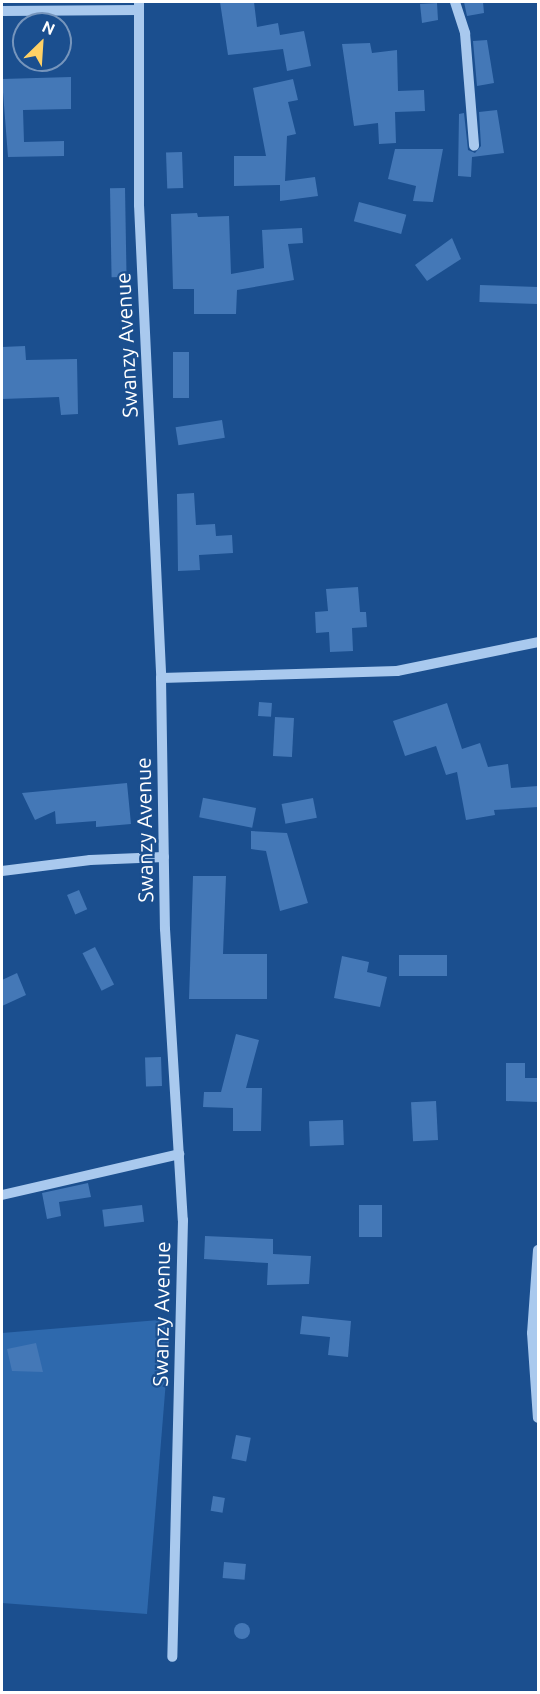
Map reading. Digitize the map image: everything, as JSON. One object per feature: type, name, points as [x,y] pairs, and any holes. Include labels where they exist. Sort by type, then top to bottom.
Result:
[{"type":"street","points":[[455,2],[465,33],[474,146]]},
{"type":"street","points":[[2,11],[139,6]]},
{"type":"street","name":"Swanzy Avenue","points":[[139,6],[139,205],[161,678],[164,858],[183,1220],[172,1657]]},
{"type":"street","points":[[161,678],[397,671],[538,642]]},
{"type":"street","points":[[2,872],[90,860],[164,858]]},
{"type":"street","points":[[2,1195],[179,1154]]},
{"type":"street","points":[[538,1250],[531,1333],[538,1418]]},
{"type":"shaded area","points":[[171,1319],[147,1614],[2,1603],[2,1333]]},
{"type":"building","points":[[220,2],[254,2],[257,27],[278,23],[280,35],[304,31],[311,66],[287,71],[283,49],[228,55]]},
{"type":"building","points":[[464,2],[483,2],[484,13],[467,16]]},
{"type":"building","points":[[437,3],[438,20],[422,23],[420,4]]},
{"type":"building","points":[[487,40],[494,83],[477,86],[473,41]]},
{"type":"building","points":[[370,43],[372,53],[397,50],[398,91],[424,90],[425,111],[395,112],[396,143],[379,144],[378,123],[354,126],[342,44]]},
{"type":"building","points":[[71,77],[71,109],[23,110],[24,142],[64,141],[64,156],[8,157],[2,79]]},
{"type":"building","points":[[293,79],[298,100],[288,102],[296,134],[287,136],[285,181],[315,177],[318,196],[280,201],[280,185],[234,186],[234,156],[266,156],[253,88]]},
{"type":"building","points":[[497,110],[504,153],[472,157],[471,177],[458,176],[459,114],[464,113],[468,150],[475,153],[481,146],[479,112]]},
{"type":"building","points":[[395,149],[443,149],[433,202],[413,201],[416,186],[388,179]]},
{"type":"building","points":[[182,152],[183,188],[167,189],[166,153]]},
{"type":"building","points":[[110,188],[125,188],[127,277],[112,277]]},
{"type":"building","points":[[359,202],[406,215],[401,234],[354,221]]},
{"type":"building","points":[[197,213],[198,217],[229,216],[231,274],[264,268],[262,230],[302,228],[303,243],[288,244],[294,280],[237,290],[236,314],[194,314],[194,289],[173,289],[171,214]]},
{"type":"building","points":[[452,238],[461,259],[427,281],[415,265]]},
{"type":"building","points":[[480,285],[538,287],[537,304],[479,302]]},
{"type":"building","points":[[25,346],[26,360],[77,359],[78,414],[61,415],[59,397],[2,399],[2,347]]},
{"type":"building","points":[[173,352],[189,352],[189,398],[173,398]]},
{"type":"building","points":[[222,420],[225,438],[178,445],[176,427]]},
{"type":"building","points":[[194,493],[196,525],[215,524],[216,536],[232,535],[233,553],[199,555],[200,570],[178,571],[177,494]]},
{"type":"building","points":[[358,587],[360,612],[366,612],[367,627],[352,628],[353,651],[330,652],[329,632],[316,633],[315,612],[328,611],[326,589]]},
{"type":"building","points":[[259,702],[272,703],[271,717],[258,716]]},
{"type":"building","points":[[447,703],[462,749],[480,743],[488,767],[508,764],[511,788],[538,786],[538,807],[494,810],[495,815],[466,820],[457,772],[446,775],[436,746],[405,756],[393,721]]},
{"type":"building","points":[[275,717],[294,718],[292,757],[273,756]]},
{"type":"building","points":[[127,783],[131,824],[96,827],[96,821],[56,824],[55,811],[35,820],[22,793]]},
{"type":"building","points":[[203,798],[256,808],[252,828],[199,817]]},
{"type":"building","points":[[313,798],[317,818],[285,824],[282,804]]},
{"type":"building","points":[[251,831],[287,833],[308,903],[280,911],[266,851],[251,849]]},
{"type":"building","points":[[193,876],[226,876],[223,954],[267,954],[267,999],[189,999]]},
{"type":"building","points":[[79,890],[87,909],[75,914],[67,895]]},
{"type":"building","points":[[95,947],[114,984],[102,991],[83,953]]},
{"type":"building","points":[[399,955],[447,955],[447,976],[399,976]]},
{"type":"building","points":[[342,956],[369,962],[367,972],[387,977],[380,1007],[334,998]]},
{"type":"building","points":[[17,973],[26,995],[2,1006],[2,980]]},
{"type":"building","points":[[236,1034],[259,1040],[246,1088],[262,1088],[261,1131],[233,1131],[233,1108],[203,1107],[204,1092],[221,1092]]},
{"type":"building","points":[[161,1057],[162,1086],[146,1087],[145,1058]]},
{"type":"building","points":[[506,1063],[525,1063],[525,1078],[538,1078],[538,1102],[506,1101]]},
{"type":"building","points":[[436,1101],[438,1140],[413,1141],[411,1102]]},
{"type":"building","points":[[343,1120],[344,1145],[310,1146],[309,1121]]},
{"type":"building","points":[[88,1183],[91,1197],[59,1202],[61,1216],[47,1219],[42,1193]]},
{"type":"building","points":[[142,1205],[144,1222],[104,1227],[102,1210]]},
{"type":"building","points":[[359,1205],[382,1205],[382,1237],[359,1237]]},
{"type":"building","points":[[205,1236],[273,1239],[273,1254],[311,1256],[309,1284],[267,1285],[268,1263],[204,1259]]},
{"type":"building","points":[[302,1316],[351,1321],[348,1357],[328,1355],[330,1337],[300,1334]]},
{"type":"building","points":[[36,1343],[43,1372],[12,1371],[7,1349]]},
{"type":"building","points":[[236,1435],[251,1438],[246,1461],[231,1459]]},
{"type":"building","points":[[213,1496],[225,1498],[223,1513],[211,1511]]},
{"type":"building","points":[[224,1562],[246,1564],[245,1580],[223,1578]]},
{"type":"building","points":[[239,1623],[245,1623],[250,1631],[248,1637],[239,1639],[234,1634],[234,1628]]}]
